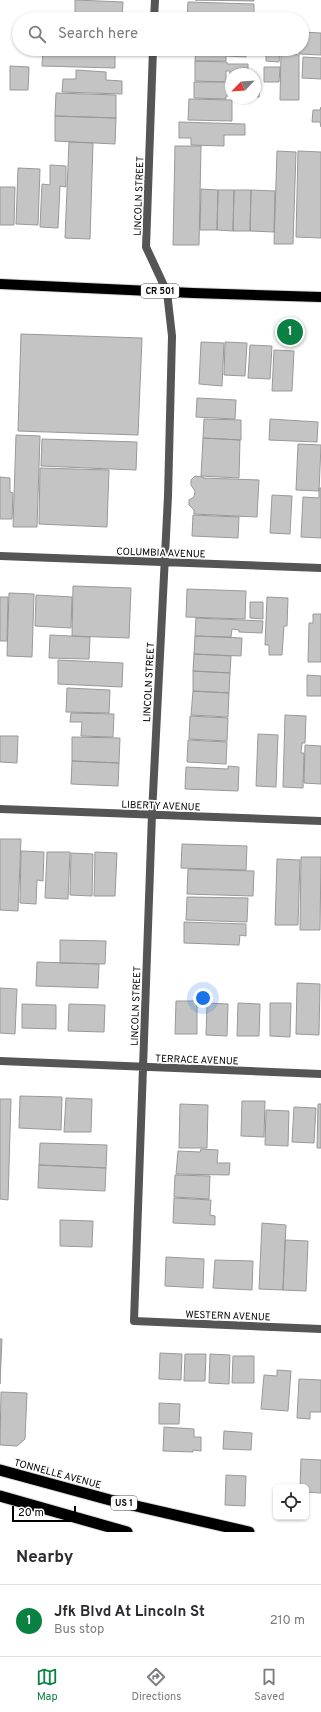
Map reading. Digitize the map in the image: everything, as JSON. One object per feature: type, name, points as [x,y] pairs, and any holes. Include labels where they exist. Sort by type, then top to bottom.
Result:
[{"type":"highway","name":"TONNELLE AVENUE","points":[[0,1470],[110,1500],[249,1532]]},
{"type":"highway","points":[[0,1496],[127,1532]]},
{"type":"main road","name":"CR 501","points":[[0,284],[167,292],[321,297]]},
{"type":"street","points":[[154,12],[155,0]]},
{"type":"street","name":"LINCOLN STREET","points":[[134,1321],[152,814],[168,496],[172,336],[167,292],[146,247],[153,56]]},
{"type":"street","name":"COLUMBIA AVENUE","points":[[0,556],[321,568]]},
{"type":"street","name":"LIBERTY AVENUE","points":[[0,808],[321,821]]},
{"type":"street","name":"TERRACE AVENUE","points":[[0,1061],[321,1074]]},
{"type":"street","name":"WESTERN AVENUE","points":[[134,1321],[321,1329]]},
{"type":"building","points":[[75,0],[123,2],[122,12],[75,12]]},
{"type":"building","points":[[195,0],[254,0],[254,1]]},
{"type":"building","points":[[188,2],[254,4],[254,12],[187,12]]},
{"type":"building","points":[[309,32],[321,33],[321,55],[309,54]]},
{"type":"building","points":[[43,56],[115,56],[115,68],[42,66]]},
{"type":"building","points":[[195,56],[226,56],[226,61],[195,61]]},
{"type":"building","points":[[266,56],[279,56],[279,62],[266,61]]},
{"type":"building","points":[[281,56],[299,56],[299,100],[280,100]]},
{"type":"building","points":[[303,57],[321,58],[321,79],[302,78]]},
{"type":"building","points":[[195,61],[248,64],[248,68],[225,68],[225,82],[195,81]]},
{"type":"building","points":[[10,66],[29,67],[28,90],[10,90]]},
{"type":"building","points":[[264,67],[280,67],[279,82],[264,82]]},
{"type":"building","points":[[76,70],[106,72],[106,80],[122,81],[122,94],[62,92],[63,79],[76,79]]},
{"type":"building","points":[[194,82],[225,82],[225,99],[194,98]]},
{"type":"building","points":[[56,93],[116,95],[116,118],[55,116]]},
{"type":"building","points":[[189,99],[225,100],[225,104],[232,104],[232,121],[188,120]]},
{"type":"building","points":[[321,107],[321,127],[320,122],[312,122],[313,110],[320,110]]},
{"type":"building","points":[[55,116],[116,118],[115,144],[55,141]]},
{"type":"building","points":[[179,122],[245,124],[245,135],[224,135],[224,146],[191,145],[191,138],[179,138]]},
{"type":"building","points":[[69,142],[93,143],[90,239],[65,238]]},
{"type":"building","points":[[175,146],[201,146],[199,245],[173,245]]},
{"type":"building","points":[[277,151],[296,152],[293,244],[274,244]]},
{"type":"building","points":[[298,151],[321,152],[321,238],[296,237]]},
{"type":"building","points":[[50,165],[66,166],[66,187],[60,186],[58,228],[40,227],[42,184],[50,185]]},
{"type":"building","points":[[18,168],[40,169],[38,225],[16,224]]},
{"type":"building","points":[[0,187],[15,187],[14,225],[0,225]]},
{"type":"building","points":[[201,189],[218,190],[217,230],[200,230]]},
{"type":"building","points":[[218,190],[234,190],[233,231],[217,230]]},
{"type":"building","points":[[234,190],[251,190],[250,231],[233,231]]},
{"type":"building","points":[[251,190],[275,191],[274,232],[250,231]]},
{"type":"building","points":[[21,334],[142,338],[138,435],[18,431]]},
{"type":"building","points":[[201,342],[224,343],[222,386],[199,384]]},
{"type":"building","points":[[225,342],[247,343],[245,376],[224,375]]},
{"type":"building","points":[[250,345],[272,346],[270,379],[248,378]]},
{"type":"building","points":[[274,350],[294,351],[292,391],[272,391]]},
{"type":"building","points":[[197,398],[236,400],[235,419],[196,417]]},
{"type":"building","points":[[204,419],[241,420],[241,440],[203,438]]},
{"type":"building","points":[[270,419],[318,422],[317,442],[269,440]]},
{"type":"building","points":[[16,435],[40,436],[37,527],[13,527]]},
{"type":"building","points":[[203,438],[240,440],[239,478],[201,476]]},
{"type":"building","points":[[42,439],[137,442],[136,470],[41,466]]},
{"type":"building","points":[[298,444],[321,445],[319,491],[296,490]]},
{"type":"building","points":[[40,468],[109,470],[107,527],[39,524]]},
{"type":"building","points":[[195,476],[203,478],[259,480],[257,517],[194,514],[194,510],[189,505],[189,500],[194,497],[195,491],[191,485],[191,480]]},
{"type":"building","points":[[0,477],[10,478],[10,492],[13,493],[12,519],[0,519]]},
{"type":"building","points":[[319,488],[321,488],[321,538],[301,537],[303,497],[319,498]]},
{"type":"building","points":[[272,495],[292,496],[290,534],[270,533]]},
{"type":"building","points":[[193,515],[239,517],[238,538],[192,536]]},
{"type":"building","points":[[73,586],[131,588],[129,638],[72,636]]},
{"type":"building","points":[[187,589],[246,591],[245,619],[186,617]]},
{"type":"building","points":[[9,593],[34,594],[32,657],[7,656]]},
{"type":"building","points":[[36,595],[72,597],[71,628],[35,626]]},
{"type":"building","points":[[0,597],[8,597],[7,641],[0,641]]},
{"type":"building","points":[[267,597],[288,598],[287,626],[284,626],[282,655],[269,655],[269,645],[265,645]]},
{"type":"building","points":[[250,602],[263,602],[263,619],[250,618]]},
{"type":"building","points":[[313,614],[321,614],[321,662],[308,662],[309,623],[313,623]]},
{"type":"building","points":[[196,618],[263,621],[262,633],[239,632],[239,630],[232,629],[231,637],[195,636]]},
{"type":"building","points":[[50,635],[90,637],[89,659],[49,658]]},
{"type":"building","points":[[195,636],[242,638],[241,656],[194,654]]},
{"type":"building","points":[[194,654],[231,656],[230,673],[193,671]]},
{"type":"building","points":[[58,660],[123,663],[122,687],[58,684]]},
{"type":"building","points":[[193,671],[230,673],[229,693],[193,691]]},
{"type":"building","points":[[307,675],[321,676],[321,696],[307,696]]},
{"type":"building","points":[[67,688],[110,690],[109,713],[66,712]]},
{"type":"building","points":[[193,691],[229,693],[228,717],[191,715]]},
{"type":"building","points":[[71,713],[114,714],[113,737],[81,736],[82,722],[70,722]]},
{"type":"building","points":[[285,715],[306,716],[305,743],[302,743],[301,753],[304,753],[303,788],[283,787]]},
{"type":"building","points":[[190,716],[228,718],[227,741],[189,739]]},
{"type":"building","points":[[258,734],[278,735],[276,787],[256,786]]},
{"type":"building","points":[[0,736],[18,736],[17,763],[0,762]]},
{"type":"building","points":[[72,737],[120,738],[119,763],[72,761]]},
{"type":"building","points":[[188,740],[227,742],[226,764],[187,762]]},
{"type":"building","points":[[305,745],[321,746],[321,784],[304,783]]},
{"type":"building","points":[[72,761],[119,763],[118,786],[71,784]]},
{"type":"building","points":[[228,766],[239,767],[238,791],[185,789],[186,767],[228,769]]},
{"type":"building","points":[[0,839],[21,839],[18,911],[0,910]]},
{"type":"building","points":[[182,844],[247,846],[246,870],[181,868]]},
{"type":"building","points":[[21,851],[44,852],[43,881],[37,880],[36,904],[20,903]]},
{"type":"building","points":[[47,852],[70,852],[68,899],[45,898]]},
{"type":"building","points":[[95,852],[117,853],[115,896],[94,896]]},
{"type":"building","points":[[71,853],[93,854],[92,896],[70,895]]},
{"type":"building","points":[[301,857],[321,857],[320,930],[300,930]]},
{"type":"building","points":[[277,859],[300,860],[298,925],[275,925]]},
{"type":"building","points":[[188,869],[254,871],[253,896],[187,894]]},
{"type":"building","points":[[187,897],[248,898],[247,922],[186,920]]},
{"type":"building","points":[[184,922],[246,924],[246,936],[240,935],[239,945],[184,943]]},
{"type":"building","points":[[60,940],[106,941],[105,964],[60,963]]},
{"type":"building","points":[[37,962],[99,964],[98,988],[36,986]]},
{"type":"building","points":[[297,983],[320,984],[319,1035],[296,1034]]},
{"type":"building","points":[[0,988],[17,989],[15,1034],[0,1033]]},
{"type":"building","points":[[176,1001],[197,1001],[197,1034],[175,1034]]},
{"type":"building","points":[[207,1003],[228,1004],[227,1036],[206,1035]]},
{"type":"building","points":[[238,1003],[260,1004],[259,1036],[237,1036]]},
{"type":"building","points":[[270,1003],[291,1003],[290,1037],[270,1036]]},
{"type":"building","points":[[22,1004],[56,1005],[56,1029],[22,1028]]},
{"type":"building","points":[[69,1004],[105,1005],[104,1032],[68,1031]]},
{"type":"building","points":[[20,1096],[62,1097],[61,1130],[19,1128]]},
{"type":"building","points":[[66,1098],[92,1099],[91,1132],[64,1132]]},
{"type":"building","points":[[0,1099],[11,1099],[8,1200],[0,1199]]},
{"type":"building","points":[[242,1101],[265,1101],[264,1137],[241,1136]]},
{"type":"building","points":[[180,1104],[208,1105],[207,1148],[179,1148]]},
{"type":"building","points":[[318,1104],[321,1104],[321,1148],[317,1148]]},
{"type":"building","points":[[294,1107],[316,1108],[314,1143],[292,1142]]},
{"type":"building","points":[[266,1110],[289,1111],[288,1146],[265,1145]]},
{"type":"building","points":[[40,1143],[107,1145],[106,1168],[39,1165]]},
{"type":"building","points":[[201,1149],[218,1150],[217,1163],[230,1163],[229,1175],[176,1174],[178,1151],[200,1152]]},
{"type":"building","points":[[39,1165],[106,1168],[105,1191],[38,1188]]},
{"type":"building","points":[[175,1175],[210,1176],[209,1199],[174,1197]]},
{"type":"building","points":[[174,1198],[211,1200],[210,1215],[215,1216],[215,1225],[173,1223]]},
{"type":"building","points":[[60,1220],[93,1221],[92,1247],[60,1246]]},
{"type":"building","points":[[262,1223],[286,1225],[283,1290],[259,1289]]},
{"type":"building","points":[[285,1240],[308,1241],[306,1291],[283,1290]]},
{"type":"building","points":[[166,1257],[204,1259],[203,1288],[165,1286]]},
{"type":"building","points":[[215,1260],[253,1261],[252,1290],[213,1288]]},
{"type":"building","points":[[0,1339],[2,1339],[0,1384]]},
{"type":"building","points":[[160,1353],[182,1354],[181,1380],[159,1379]]},
{"type":"building","points":[[185,1354],[206,1354],[205,1381],[184,1381]]},
{"type":"building","points":[[210,1354],[230,1355],[229,1384],[209,1383]]},
{"type":"building","points":[[233,1356],[254,1356],[254,1383],[232,1383]]},
{"type":"building","points":[[277,1370],[291,1371],[288,1411],[261,1409],[264,1375],[277,1376]]},
{"type":"building","points":[[299,1379],[321,1380],[321,1412],[310,1412],[310,1419],[297,1418]]},
{"type":"building","points":[[1,1392],[27,1393],[25,1439],[17,1446],[0,1445]]},
{"type":"building","points":[[159,1403],[180,1404],[179,1424],[159,1424]]},
{"type":"building","points":[[164,1427],[194,1429],[194,1437],[201,1437],[201,1451],[163,1451]]},
{"type":"building","points":[[224,1431],[252,1433],[251,1450],[223,1449]]},
{"type":"building","points":[[301,1459],[321,1460],[321,1493],[309,1492],[309,1484],[300,1484]]},
{"type":"building","points":[[226,1475],[246,1476],[245,1506],[225,1505]]},
{"type":"place","name":"Jfk Blvd At Lincoln St","points":[[290,332]]}]
